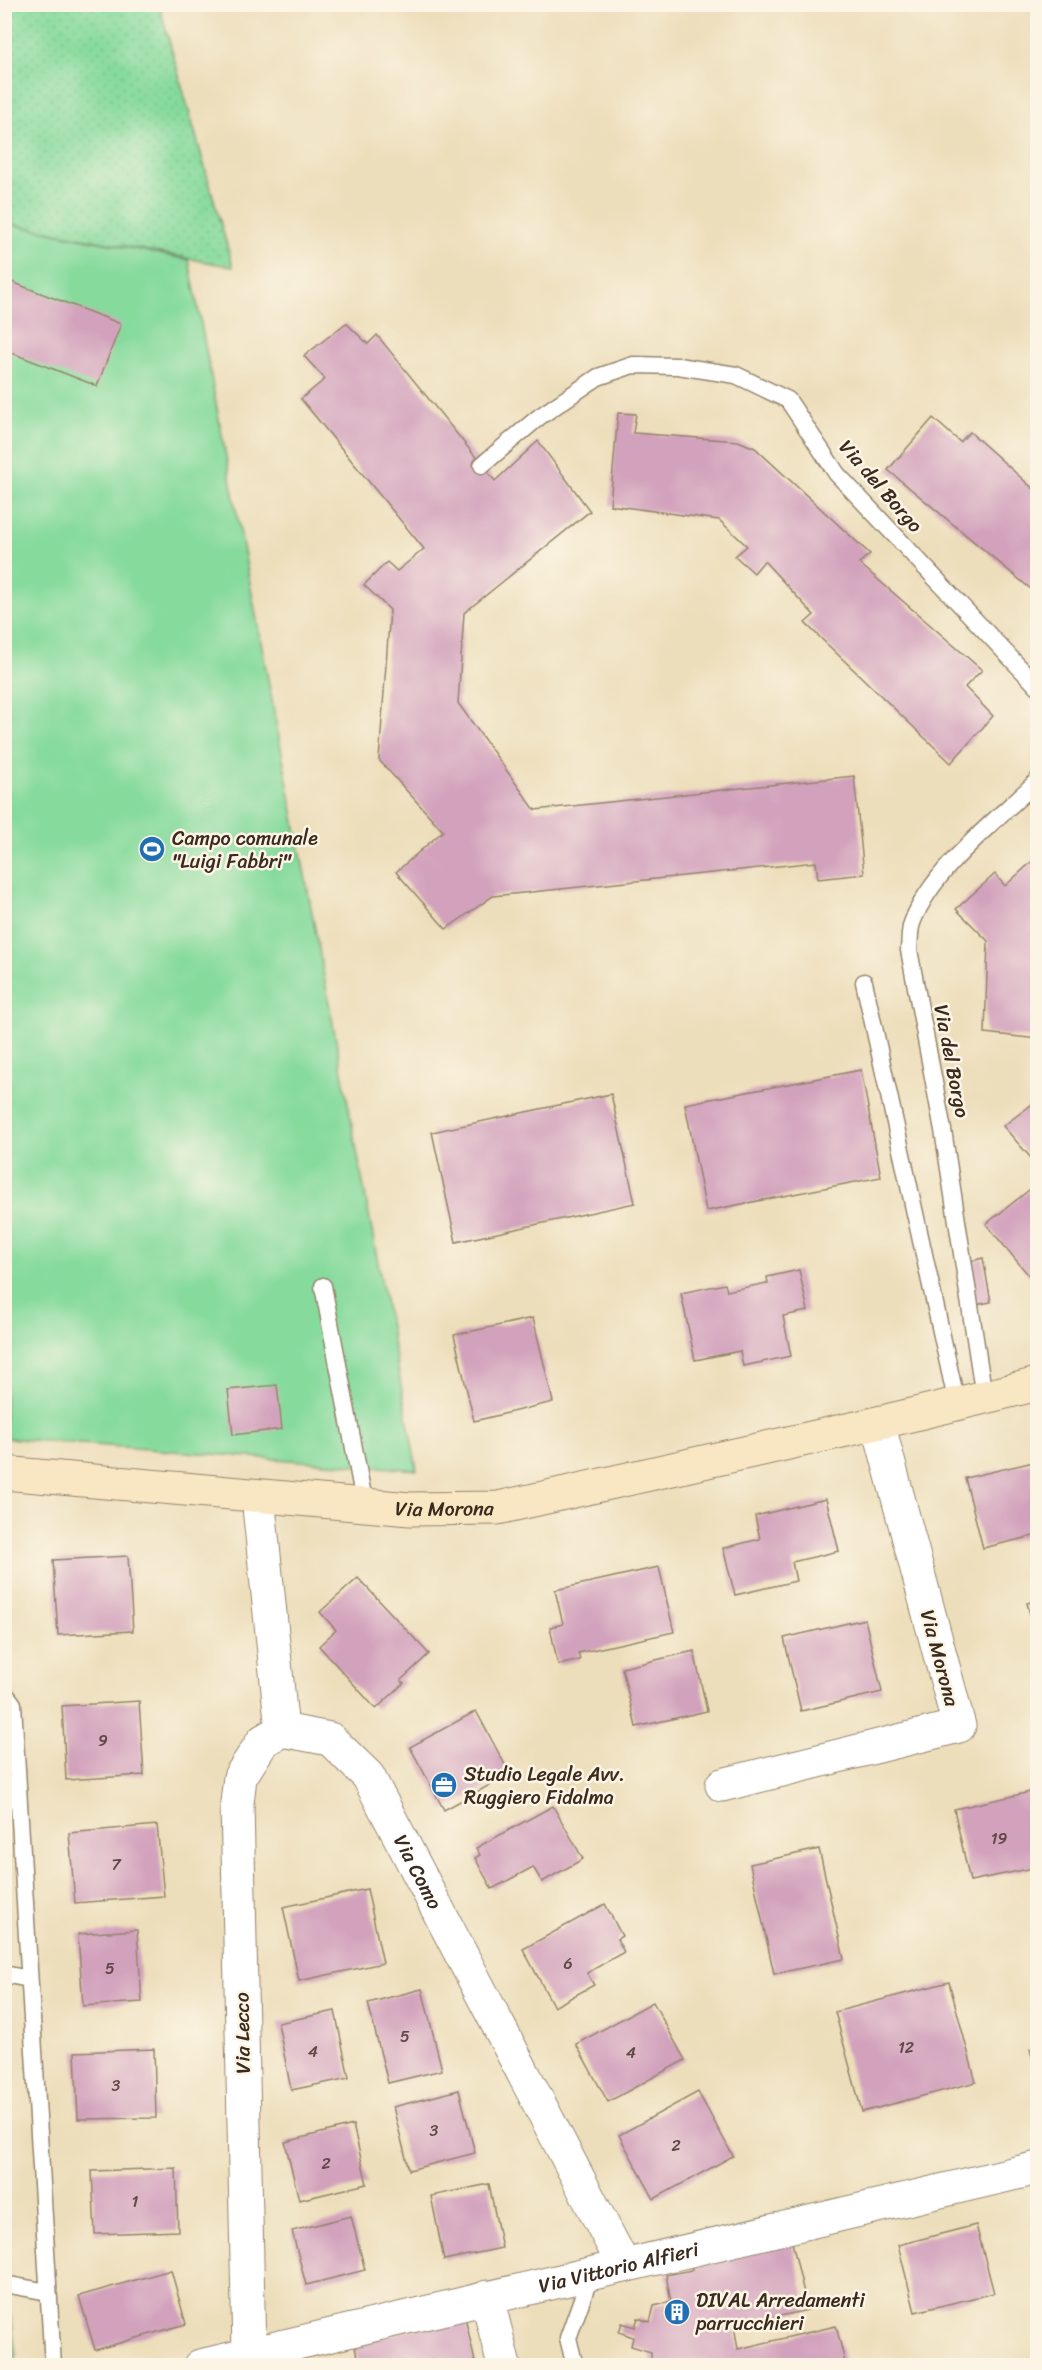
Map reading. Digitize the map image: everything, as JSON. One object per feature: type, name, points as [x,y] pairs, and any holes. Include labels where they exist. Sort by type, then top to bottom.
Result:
[{"type":"main road","name":"Via Morona","points":[[4,1473],[365,1506],[410,1509],[498,1508],[878,1423],[1038,1384]]},
{"type":"street","name":"Via Morona","points":[[722,1785],[959,1726],[878,1423]]},
{"type":"street","points":[[258,1497],[282,1730]]},
{"type":"street","name":"Via Como","points":[[282,1730],[330,1739],[368,1776],[624,2266]]},
{"type":"street","name":"Via Lecco","points":[[249,2353],[237,1803],[240,1777],[263,1741],[282,1730]]},
{"type":"street","name":"Via Vittorio Alfieri","points":[[200,2366],[1038,2168]]},
{"type":"street","points":[[487,2297],[504,2366]]},
{"type":"lane","name":"Via del Borgo","points":[[482,465],[539,417],[598,377],[633,365],[678,366],[736,375],[788,399],[837,474],[1038,687]]},
{"type":"lane","name":"Via del Borgo","points":[[970,1400],[943,1130],[909,950],[912,924],[931,890],[953,860],[1038,780]]},
{"type":"lane","points":[[864,982],[970,1400]]},
{"type":"lane","points":[[322,1286],[365,1506]]},
{"type":"lane","points":[[4,1692],[13,1704],[53,2366]]},
{"type":"lane","points":[[4,1974],[29,1979]]},
{"type":"lane","points":[[575,2366],[568,2338],[591,2274]]},
{"type":"lane","points":[[4,2284],[48,2292]]},
{"type":"green space","points":[[4,5],[159,5],[233,267],[5,223]]},
{"type":"green space","name":"Campo comunale \"Luigi Fabbri\"","points":[[4,223],[189,260],[417,1470],[5,1438]]},
{"type":"green space","points":[[5,2311],[11,2313],[17,2365],[5,2365]]},
{"type":"building","points":[[4,279],[121,324],[97,386],[4,350]]},
{"type":"building","points":[[346,323],[368,344],[377,335],[495,481],[538,441],[590,511],[464,613],[458,703],[535,810],[854,776],[864,874],[818,879],[816,862],[493,896],[446,929],[396,872],[443,831],[379,760],[390,610],[364,585],[387,562],[397,571],[424,549],[301,399],[325,379],[304,356]]},
{"type":"building","points":[[618,413],[636,414],[633,433],[738,441],[755,448],[870,554],[859,563],[982,670],[965,687],[993,716],[951,763],[805,623],[814,615],[764,561],[754,573],[735,556],[747,546],[719,520],[610,505]]},
{"type":"building","points":[[933,418],[960,442],[970,432],[1038,493],[1038,595],[888,470]]},
{"type":"building","points":[[1038,856],[1038,1039],[985,1033],[988,941],[956,909],[995,874],[1005,886]]},
{"type":"building","points":[[861,1070],[881,1177],[706,1211],[685,1104]]},
{"type":"building","points":[[611,1094],[635,1203],[456,1242],[432,1132]]},
{"type":"building","points":[[1038,1100],[1038,1166],[1003,1126]]},
{"type":"building","points":[[1038,1183],[1038,1274],[1031,1278],[986,1224]]},
{"type":"building","points":[[983,1258],[991,1302],[975,1305],[967,1262]]},
{"type":"building","points":[[799,1270],[808,1311],[783,1316],[791,1356],[743,1366],[740,1351],[695,1360],[681,1293],[725,1284],[727,1291],[768,1283],[767,1277]]},
{"type":"building","points":[[533,1318],[553,1402],[474,1421],[454,1335]]},
{"type":"building","points":[[277,1385],[282,1429],[233,1435],[228,1390]]},
{"type":"building","points":[[1038,1461],[1038,1535],[983,1548],[965,1478]]},
{"type":"building","points":[[826,1499],[839,1551],[792,1562],[796,1581],[735,1595],[723,1548],[760,1539],[755,1516]]},
{"type":"building","points":[[128,1556],[133,1631],[58,1635],[53,1560]]},
{"type":"building","points":[[659,1567],[674,1632],[578,1653],[580,1660],[558,1665],[550,1627],[563,1624],[555,1590]]},
{"type":"building","points":[[358,1578],[429,1654],[401,1680],[404,1683],[376,1709],[319,1646],[336,1630],[320,1612]]},
{"type":"building","points":[[1038,1600],[1038,1640],[1037,1640],[1027,1603]]},
{"type":"building","points":[[865,1619],[882,1692],[801,1711],[784,1638]]},
{"type":"building","points":[[694,1651],[707,1711],[636,1727],[622,1668]]},
{"type":"building","points":[[139,1701],[144,1775],[66,1780],[62,1706]]},
{"type":"building","points":[[476,1711],[510,1774],[444,1810],[410,1747]]},
{"type":"building","points":[[1035,1791],[1038,1802],[1038,1867],[970,1881],[954,1809]]},
{"type":"building","points":[[553,1806],[583,1859],[542,1882],[533,1867],[492,1889],[475,1858],[480,1855],[476,1848]]},
{"type":"building","points":[[157,1825],[164,1896],[75,1903],[69,1833]]},
{"type":"building","points":[[819,1849],[844,1959],[774,1974],[750,1864]]},
{"type":"building","points":[[367,1889],[383,1963],[299,1981],[283,1907]]},
{"type":"building","points":[[605,1904],[622,1936],[617,1939],[624,1952],[587,1973],[594,1985],[554,2007],[523,1949]]},
{"type":"building","points":[[137,1930],[142,2002],[83,2006],[78,1934]]},
{"type":"building","points":[[949,1982],[976,2082],[862,2112],[835,2012]]},
{"type":"building","points":[[422,1989],[442,2070],[388,2083],[368,2003]]},
{"type":"building","points":[[653,2002],[685,2060],[608,2102],[576,2044]]},
{"type":"building","points":[[335,2011],[349,2078],[291,2090],[278,2023]]},
{"type":"building","points":[[1038,2047],[1038,2075],[1037,2076],[1030,2049]]},
{"type":"building","points":[[154,2049],[156,2118],[78,2119],[75,2052]]},
{"type":"building","points":[[459,2090],[475,2153],[409,2170],[393,2107]]},
{"type":"building","points":[[698,2092],[733,2156],[654,2199],[619,2135]]},
{"type":"building","points":[[353,2125],[367,2184],[299,2200],[285,2142]]},
{"type":"building","points":[[176,2168],[178,2231],[95,2234],[92,2171]]},
{"type":"building","points":[[489,2184],[502,2248],[444,2260],[431,2196]]},
{"type":"building","points":[[351,2216],[365,2270],[306,2285],[292,2231]]},
{"type":"building","points":[[976,2225],[994,2293],[915,2312],[898,2245]]},
{"type":"building","points":[[792,2242],[808,2310],[734,2326],[738,2349],[836,2326],[846,2366],[651,2366],[651,2352],[631,2346],[633,2337],[619,2332],[622,2323],[635,2327],[638,2318],[650,2322],[654,2306],[671,2302],[666,2275],[692,2270],[691,2265]]},
{"type":"building","points":[[171,2270],[186,2324],[95,2350],[79,2296]]},
{"type":"building","points":[[465,2317],[476,2366],[434,2366],[432,2360],[411,2366],[359,2366],[354,2343]]},
{"type":"place","name":"Campo comunale \"Luigi Fabbri\"","points":[[152,849]]},
{"type":"place","name":"Studio Legale Avv. Ruggiero Fidalma","points":[[444,1785]]},
{"type":"place","name":"DIVAL Arredamenti parrucchieri","points":[[677,2312]]}]
